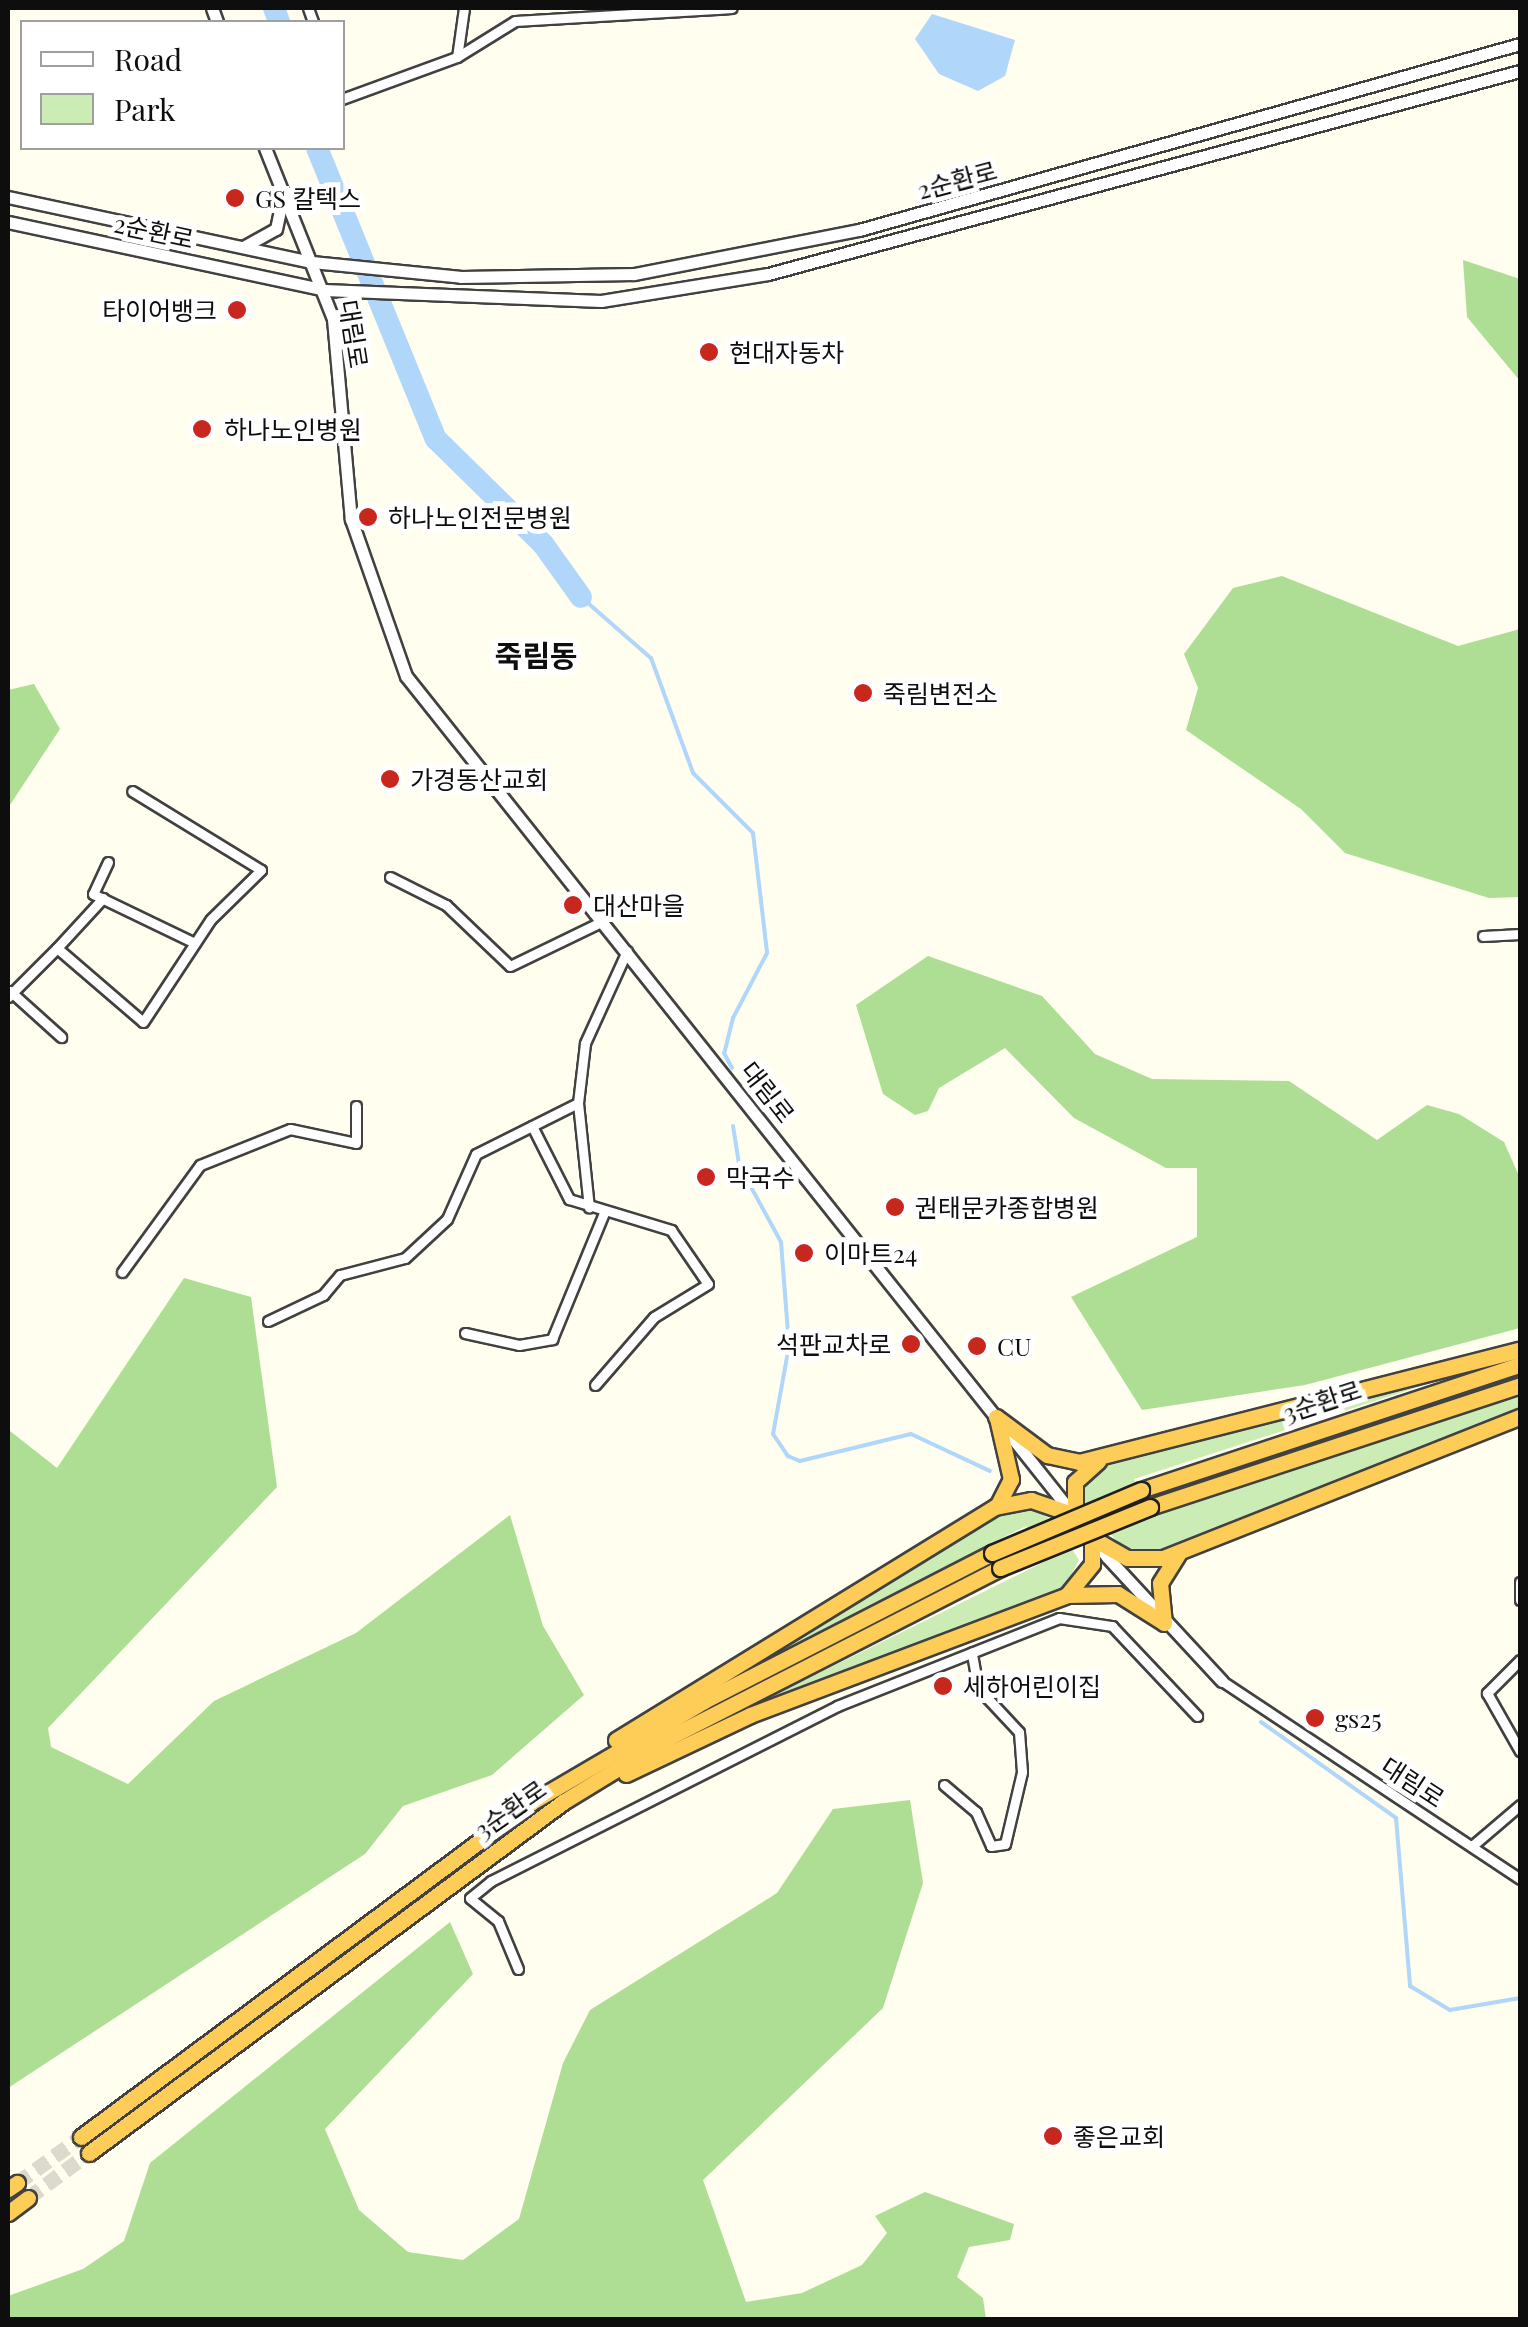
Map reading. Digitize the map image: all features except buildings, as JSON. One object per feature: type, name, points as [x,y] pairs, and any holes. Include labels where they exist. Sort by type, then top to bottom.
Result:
[{"type":"highway","points":[[996,1417],[1052,1458],[1106,1458],[1520,1350]]},
{"type":"highway","name":"3순환로","points":[[82,2137],[471,1845],[646,1733],[1141,1490],[1520,1365]]},
{"type":"highway","name":"3순환로","points":[[89,2154],[509,1839],[666,1739],[996,1561],[1520,1384]]},
{"type":"highway","points":[[995,1507],[1010,1479],[996,1417]]},
{"type":"highway","points":[[1067,1595],[1092,1564],[1092,1538],[1135,1560],[1184,1550],[1520,1417]]},
{"type":"highway","points":[[471,1845],[674,1699],[995,1507],[1031,1500],[1075,1515],[1075,1482],[1106,1458]]},
{"type":"highway","points":[[1164,1623],[1160,1583],[1184,1550]]},
{"type":"highway","points":[[509,1839],[750,1715],[1067,1595],[1118,1594],[1164,1623]]},
{"type":"highway","points":[[8,2212],[28,2198]]},
{"type":"street","points":[[457,57],[464,8]]},
{"type":"street","points":[[345,98],[457,57],[515,21],[732,8]]},
{"type":"street","name":"2순환로","points":[[8,197],[312,262],[347,266],[542,278],[701,267],[1520,44]]},
{"type":"street","name":"2순환로","points":[[8,222],[324,290],[541,304],[704,287],[1520,71]]},
{"type":"street","name":"대림로","points":[[266,150],[324,290],[351,519],[383,631],[442,724],[628,948],[1092,1538],[1164,1623],[1222,1680],[1520,1879]]},
{"type":"street","points":[[240,247],[272,234],[284,191]]},
{"type":"street","points":[[57,948],[143,1022],[196,943],[261,870],[132,791]]},
{"type":"street","points":[[108,862],[93,894],[196,943]]},
{"type":"street","points":[[390,877],[446,904],[510,966],[605,920]]},
{"type":"street","points":[[61,1037],[9,993],[103,898]]},
{"type":"street","points":[[1483,936],[1520,934]]},
{"type":"street","points":[[589,1208],[578,1103],[586,1043],[628,948]]},
{"type":"street","points":[[268,1321],[323,1294],[340,1275],[405,1258],[446,1219],[476,1154],[578,1103]]},
{"type":"street","points":[[122,1272],[200,1165],[290,1129],[356,1142],[356,1106]]},
{"type":"street","points":[[532,1126],[552,1180],[589,1208],[671,1230],[708,1284],[654,1317],[595,1385]]},
{"type":"street","points":[[464,1333],[518,1345],[552,1339],[604,1214]]},
{"type":"street","points":[[1520,1582],[1520,1600]]},
{"type":"street","points":[[518,1969],[498,1921],[470,1898],[491,1880],[638,1799],[972,1652],[1060,1618],[1112,1626],[1197,1716]]},
{"type":"street","points":[[944,1785],[976,1812],[991,1846],[1005,1844],[1022,1772],[1019,1732],[978,1688],[972,1652]]},
{"type":"street","points":[[1520,1660],[1487,1693],[1520,1751]]},
{"type":"street","points":[[1472,1846],[1520,1805]]},
{"type":"green space","points":[[1463,260],[1520,279],[1520,381],[1467,317]]},
{"type":"green space","points":[[1282,576],[1458,646],[1520,629],[1520,897],[1489,898],[1345,853],[1301,809],[1186,730],[1198,688],[1184,654],[1233,588]]},
{"type":"green space","points":[[34,684],[60,729],[8,808],[8,690]]},
{"type":"green space","points":[[928,956],[1042,996],[1095,1054],[1152,1079],[1289,1081],[1377,1140],[1427,1105],[1459,1114],[1504,1142],[1520,1178],[1520,1328],[1305,1385],[1142,1410],[1071,1297],[1197,1237],[1197,1168],[1166,1168],[1074,1118],[1005,1048],[939,1088],[928,1111],[915,1115],[883,1094],[856,1005]]},
{"type":"green space","points":[[184,1278],[251,1297],[277,1487],[48,1728],[51,1747],[128,1784],[214,1701],[356,1633],[510,1515],[543,1626],[584,1695],[492,1775],[403,1806],[365,1854],[8,2088],[8,1418],[10,1431],[57,1468]]},
{"type":"green space","points":[[1520,1354],[1134,1479],[1153,1515],[1269,1470],[1520,1397],[1520,1409],[1150,1553],[1121,1546],[1080,1499],[1095,1469],[1136,1455]]},
{"type":"green space","points":[[1033,1509],[1054,1521],[1079,1560],[1063,1590],[726,1719],[1046,1561],[1026,1526],[702,1691],[998,1513]]},
{"type":"green space","points":[[910,1800],[923,1883],[883,2008],[703,2180],[746,2302],[802,2293],[862,2265],[887,2233],[875,2216],[925,2192],[1014,2224],[1010,2240],[969,2247],[957,2277],[983,2298],[986,2319],[8,2319],[8,2296],[83,2269],[124,2241],[150,2163],[450,1922],[473,1974],[325,2129],[359,2210],[408,2252],[463,2260],[519,2219],[563,2063],[590,2010],[777,1893],[833,1809]]},
{"type":"water","points":[[932,14],[1015,40],[1005,76],[978,91],[939,74],[915,39]]},
{"type":"waterway","points":[[274,8],[278,20]]},
{"type":"waterway","points":[[318,150],[436,439],[543,544],[581,597]]},
{"type":"waterway","points":[[581,597],[651,658],[693,773],[753,833],[767,953],[733,1018],[724,1053],[732,1068]]},
{"type":"waterway","points":[[733,1126],[739,1165],[781,1242],[789,1346],[773,1434],[788,1456],[800,1461],[911,1434],[990,1471]]},
{"type":"waterway","points":[[1261,1722],[1396,1818],[1410,1986],[1450,2010],[1520,1998]]},
{"type":"tunnel","points":[[17,2183],[81,2137]]},
{"type":"tunnel","points":[[28,2198],[89,2153]]},
{"type":"place","name":"GS 칼텍스","points":[[235,198]]},
{"type":"place","name":"타이어뱅크","points":[[237,310]]},
{"type":"place","name":"현대자동차","points":[[709,352]]},
{"type":"place","name":"하나노인병원","points":[[202,429]]},
{"type":"place","name":"하나노인전문병원","points":[[368,517]]},
{"type":"place","name":"죽림변전소","points":[[863,693]]},
{"type":"place","name":"가경동산교회","points":[[390,779]]},
{"type":"place","name":"대산마을","points":[[573,905]]},
{"type":"place","name":"막국수","points":[[706,1177]]},
{"type":"place","name":"권태문카종합병원","points":[[895,1207]]},
{"type":"place","name":"이마트24","points":[[804,1253]]},
{"type":"place","name":"석판교차로","points":[[911,1344]]},
{"type":"place","name":"CU","points":[[977,1346]]},
{"type":"place","name":"세하어린이집","points":[[943,1686]]},
{"type":"place","name":"gs25","points":[[1315,1718]]},
{"type":"place","name":"좋은교회","points":[[1053,2136]]},
{"type":"district","name":"죽림동","points":[[536,655]]}]
